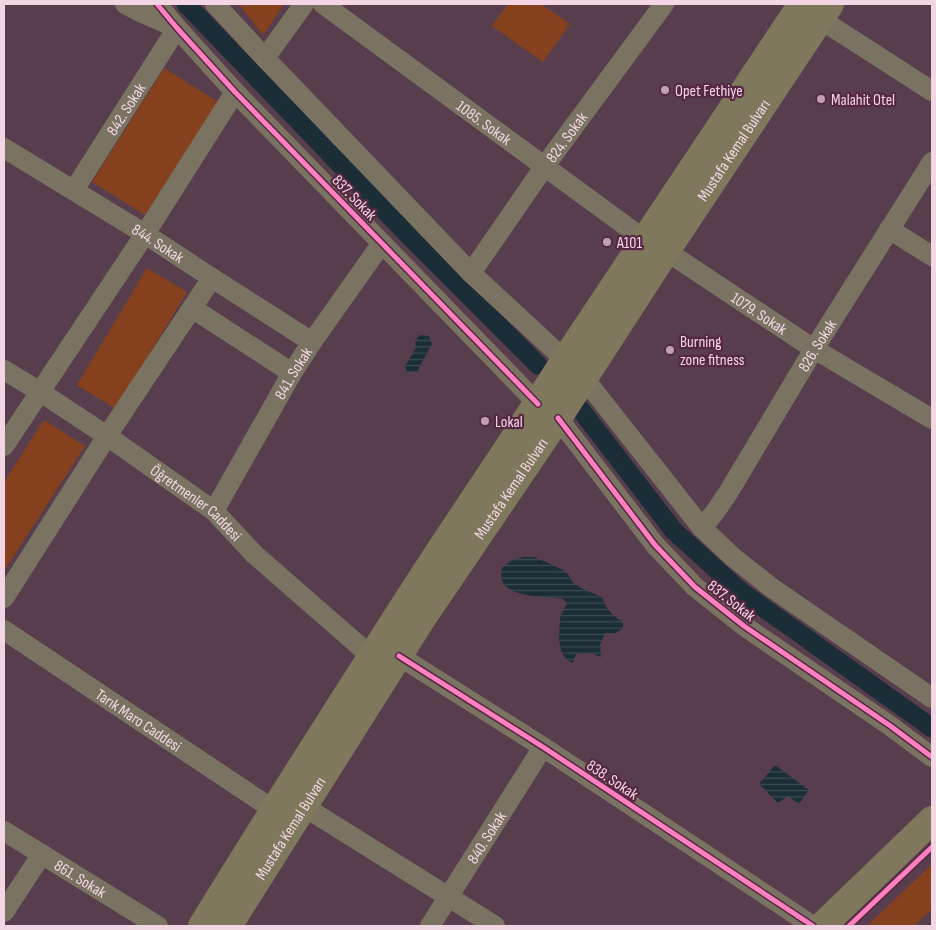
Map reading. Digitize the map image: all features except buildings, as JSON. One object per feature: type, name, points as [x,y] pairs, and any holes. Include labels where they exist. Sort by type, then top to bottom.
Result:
[{"type":"main road","name":"Mustafa Kemal Bulvarı","points":[[228,926],[303,806],[386,656],[420,581],[548,411],[810,7]]},
{"type":"main road","name":"Mustafa Kemal Bulvarı","points":[[202,926],[274,810],[386,656]]},
{"type":"main road","points":[[822,926],[932,820]]},
{"type":"street","points":[[125,4],[177,28]]},
{"type":"street","name":"837. Sokak","points":[[157,4],[235,92],[548,411],[654,545],[695,587],[744,626],[889,725],[932,757]]},
{"type":"street","name":"837. Sokak","points":[[215,4],[471,273],[574,369],[702,528],[734,558],[772,588],[932,698]]},
{"type":"street","points":[[265,58],[304,4]]},
{"type":"street","name":"1085. Sokak","points":[[323,4],[544,167],[656,245]]},
{"type":"street","name":"824. Sokak","points":[[471,273],[544,167],[664,4]]},
{"type":"street","points":[[810,7],[932,91]]},
{"type":"street","name":"842. Sokak","points":[[74,190],[177,28]]},
{"type":"street","points":[[4,446],[145,234],[235,92]]},
{"type":"street","name":"844. Sokak","points":[[4,148],[145,234],[312,342]]},
{"type":"street","name":"826. Sokak","points":[[702,528],[728,493],[814,349],[932,162]]},
{"type":"street","points":[[889,229],[932,256]]},
{"type":"street","name":"841. Sokak","points":[[214,511],[292,373],[382,243]]},
{"type":"street","name":"1079. Sokak","points":[[656,245],[814,349],[932,419]]},
{"type":"street","points":[[4,598],[107,436],[212,278]]},
{"type":"street","points":[[192,308],[292,373]]},
{"type":"street","name":"Öğretmenler Caddesi","points":[[4,370],[107,436],[214,511],[254,554],[386,656]]},
{"type":"street","name":"Tarık Maro Caddesi","points":[[4,630],[274,810]]},
{"type":"street","name":"838. Sokak","points":[[386,656],[543,747],[812,926]]},
{"type":"street","name":"840. Sokak","points":[[430,926],[543,747]]},
{"type":"street","points":[[303,806],[495,926]]},
{"type":"street","name":"861. Sokak","points":[[4,830],[158,926]]},
{"type":"street","points":[[4,912],[42,854]]},
{"type":"shaded area","points":[[239,4],[284,4],[263,35]]},
{"type":"shaded area","points":[[508,4],[541,4],[570,24],[543,62],[492,26]]},
{"type":"shaded area","points":[[164,68],[218,102],[145,215],[92,182]]},
{"type":"shaded area","points":[[147,268],[187,292],[116,409],[77,385]]},
{"type":"shaded area","points":[[44,420],[85,446],[4,571],[4,482]]},
{"type":"shaded area","points":[[932,864],[932,909],[914,926],[867,926]]},
{"type":"water","points":[[420,335],[429,336],[432,344],[417,372],[407,372],[405,366],[416,348],[415,341]]},
{"type":"water","points":[[523,557],[535,557],[561,569],[568,574],[573,583],[602,597],[610,611],[623,622],[623,628],[616,633],[605,633],[600,645],[601,657],[591,653],[576,654],[573,663],[567,660],[562,653],[559,641],[560,617],[567,603],[563,599],[517,593],[509,589],[504,583],[501,576],[502,568],[512,560]]},
{"type":"water","points":[[775,765],[809,790],[799,804],[788,796],[778,803],[759,784]]},
{"type":"waterway","points":[[186,4],[412,239],[538,365]]},
{"type":"waterway","points":[[580,409],[674,531],[740,591],[932,728]]},
{"type":"cycle path","points":[[157,4],[235,92],[538,404]]},
{"type":"cycle path","points":[[558,418],[655,545],[695,587],[744,626],[889,725],[932,757]]},
{"type":"cycle path","points":[[399,656],[543,747],[813,926]]},
{"type":"cycle path","points":[[849,926],[932,847]]},
{"type":"place","name":"Opet Fethiye","points":[[665,90]]},
{"type":"place","name":"Malahit Otel","points":[[821,99]]},
{"type":"place","name":"A101","points":[[607,242]]},
{"type":"place","name":"Burning zone fitness","points":[[670,350]]},
{"type":"place","name":"Lokal","points":[[485,421]]}]
